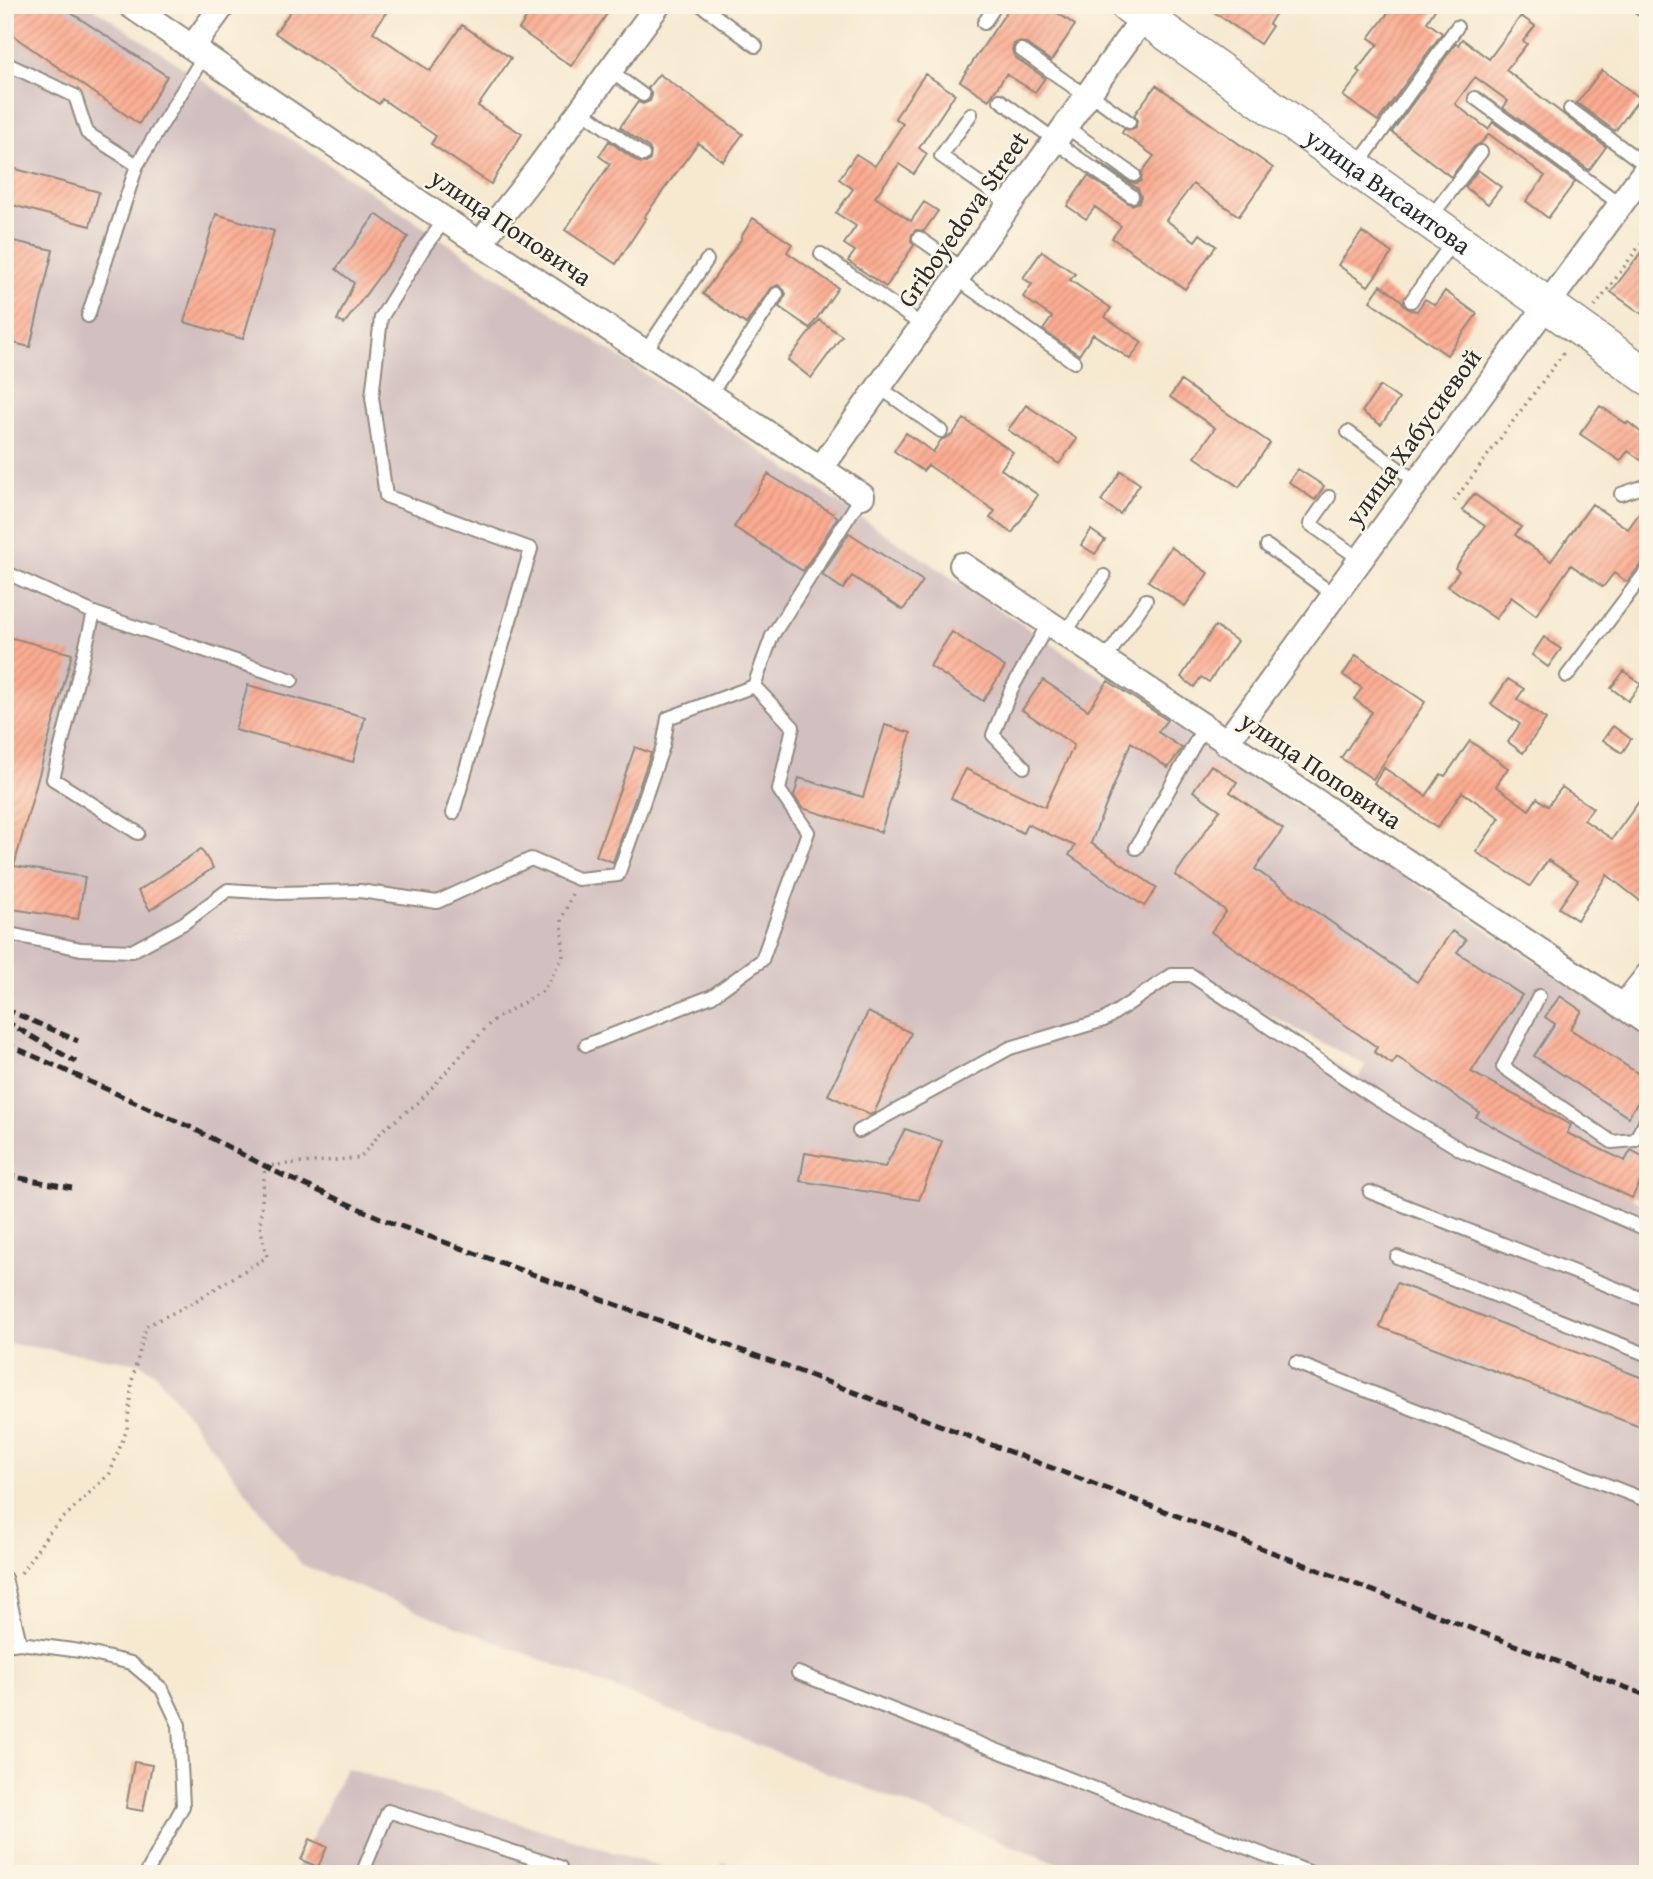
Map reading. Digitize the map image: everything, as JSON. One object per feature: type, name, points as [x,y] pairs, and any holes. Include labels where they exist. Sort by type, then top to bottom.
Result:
[{"type":"main road","name":"улица Висаитова","points":[[1142,9],[1356,168],[1648,377]]},
{"type":"street","name":"улица Поповича","points":[[130,5],[445,220],[862,496]]},
{"type":"street","points":[[199,50],[223,5]]},
{"type":"street","points":[[480,243],[658,5]]},
{"type":"street","name":"Griboyedova Street","points":[[821,468],[1087,95],[1142,9]]},
{"type":"street","name":"улица Хабусиевой","points":[[1226,743],[1648,167]]},
{"type":"street","name":"улица Поповича","points":[[961,565],[1648,1023]]},
{"type":"street","points":[[1623,1007],[1648,975]]},
{"type":"lane","points":[[701,5],[755,46]]},
{"type":"lane","points":[[984,23],[996,5]]},
{"type":"lane","points":[[1637,5],[1648,13]]},
{"type":"lane","points":[[1356,168],[1457,27]]},
{"type":"lane","points":[[88,316],[137,165],[199,50]]},
{"type":"lane","points":[[1021,50],[1129,122]]},
{"type":"lane","points":[[5,63],[75,96],[87,132],[137,165]]},
{"type":"lane","points":[[610,71],[643,95]]},
{"type":"lane","points":[[1475,97],[1620,204]]},
{"type":"lane","points":[[1000,100],[1058,136],[1134,175]]},
{"type":"lane","points":[[1570,109],[1648,167]]},
{"type":"lane","points":[[581,110],[643,155]]},
{"type":"lane","points":[[971,114],[942,156],[1010,204]]},
{"type":"lane","points":[[1058,136],[1132,197]]},
{"type":"lane","points":[[1411,301],[1442,229],[1481,152]]},
{"type":"lane","points":[[445,220],[425,246],[381,318],[372,397],[386,496],[531,549],[453,813]]},
{"type":"lane","points":[[919,238],[960,274],[1074,362]]},
{"type":"lane","points":[[821,254],[923,326]]},
{"type":"lane","points":[[645,352],[706,260]]},
{"type":"lane","points":[[710,395],[777,294]]},
{"type":"lane","points":[[879,387],[941,431]]},
{"type":"lane","points":[[1348,432],[1416,482]]},
{"type":"lane","points":[[1621,494],[1648,485]]},
{"type":"lane","points":[[5,933],[81,949],[132,951],[184,923],[228,890],[278,893],[360,891],[437,902],[531,859],[579,879],[618,875],[663,746],[668,718],[754,686],[772,636],[862,496]]},
{"type":"lane","points":[[1329,498],[1310,524],[1360,559]]},
{"type":"lane","points":[[1267,546],[1334,595]]},
{"type":"lane","points":[[1567,676],[1648,569]]},
{"type":"lane","points":[[5,572],[94,613],[292,680]]},
{"type":"lane","points":[[1024,767],[993,735],[1011,690],[1057,628],[1104,576]]},
{"type":"lane","points":[[1105,660],[1146,600]]},
{"type":"lane","points":[[94,613],[53,779],[138,834]]},
{"type":"lane","points":[[586,1045],[712,996],[762,960],[808,832],[779,790],[793,727],[754,686]]},
{"type":"lane","points":[[1136,849],[1204,727]]},
{"type":"lane","points":[[859,1131],[1010,1048],[1104,1020],[1172,975],[1191,975],[1375,1098],[1464,1151],[1648,1230]]},
{"type":"lane","points":[[1539,996],[1503,1067],[1612,1142],[1635,1139],[1648,1117]]},
{"type":"lane","points":[[1370,1192],[1648,1301]]},
{"type":"lane","points":[[1398,1257],[1648,1355]]},
{"type":"lane","points":[[1296,1363],[1648,1501]]},
{"type":"lane","points":[[7,1585],[20,1643]]},
{"type":"lane","points":[[5,1645],[20,1643],[80,1651],[131,1663],[162,1689],[179,1725],[183,1806],[146,1874]]},
{"type":"lane","points":[[797,1673],[1314,1874]]},
{"type":"lane","points":[[362,1874],[388,1811],[561,1867]]},
{"type":"path","points":[[1454,501],[1648,234]]},
{"type":"path","points":[[7,1585],[50,1531],[110,1473],[127,1429],[132,1381],[146,1326],[187,1306],[267,1257],[260,1225],[265,1166],[360,1158],[383,1130],[420,1101],[492,1021],[543,991],[563,957],[562,919],[579,879]]},
{"type":"shaded area","points":[[5,5],[89,5],[1214,752],[1648,1035],[1648,1203],[1520,1141],[1648,1207],[1648,1874],[1084,1874],[302,1565],[155,1373],[140,1363],[5,1343]],"holes":[[[1257,1009],[1366,1065],[1358,1079]]]},
{"type":"shaded area","points":[[346,1768],[683,1874],[294,1874]]},
{"type":"shaded area","points":[[723,1862],[755,1874],[718,1874]]},
{"type":"building","points":[[5,5],[59,5],[167,76],[139,124],[5,30]]},
{"type":"building","points":[[295,5],[391,5],[373,32],[430,71],[462,25],[511,58],[478,106],[522,134],[491,184],[431,144],[436,136],[382,99],[379,104],[275,33]]},
{"type":"building","points":[[535,5],[613,5],[571,66],[519,29]]},
{"type":"building","points":[[1011,5],[1046,5],[1075,25],[1051,61],[1025,43],[1014,44],[1012,50],[1015,57],[1045,78],[1035,92],[1006,74],[989,100],[960,81]]},
{"type":"building","points":[[1204,5],[1281,5],[1260,44]]},
{"type":"building","points":[[1394,5],[1438,5],[1427,22],[1442,33],[1378,121],[1343,96],[1361,73],[1357,70],[1378,44],[1369,38]]},
{"type":"building","points":[[1521,16],[1535,26],[1523,41],[1527,44],[1506,70],[1606,147],[1589,170],[1503,108],[1508,101],[1475,77],[1455,104],[1488,129],[1493,122],[1575,182],[1548,218],[1526,201],[1545,176],[1489,134],[1474,147],[1451,177],[1392,132],[1456,43],[1458,45],[1462,39],[1489,59]]},
{"type":"building","points":[[1602,70],[1640,98],[1615,131],[1577,103]]},
{"type":"building","points":[[659,74],[743,134],[723,161],[698,143],[644,217],[646,218],[616,264],[565,230],[610,164],[599,156],[609,141],[638,162],[646,163],[650,160],[649,148],[620,127],[638,102],[643,104],[650,101],[652,95],[648,88]]},
{"type":"building","points":[[925,74],[955,94],[919,148],[927,154],[914,174],[899,164],[875,197],[911,221],[924,202],[938,211],[924,231],[916,230],[912,234],[911,241],[914,245],[886,287],[848,261],[855,251],[844,244],[856,226],[836,213],[853,189],[839,179],[856,154],[875,166],[903,124],[895,118]]},
{"type":"building","points":[[1156,85],[1273,168],[1239,216],[1193,184],[1166,220],[1195,241],[1200,234],[1216,246],[1185,289],[1112,238],[1121,226],[1095,207],[1086,219],[1067,206],[1088,176],[1128,203],[1132,205],[1139,202],[1141,196],[1138,189],[1098,162],[1130,182],[1141,181],[1142,172],[1154,156],[1122,133],[1124,129],[1132,130],[1136,127],[1137,119],[1134,115]]},
{"type":"building","points":[[5,166],[99,192],[90,226],[5,203]]},
{"type":"building","points":[[1478,170],[1501,187],[1488,204],[1465,187]]},
{"type":"building","points":[[216,214],[274,231],[243,339],[184,322]]},
{"type":"building","points":[[376,214],[408,237],[344,324],[337,320],[354,283],[336,269]]},
{"type":"building","points":[[753,218],[792,244],[787,252],[838,288],[810,328],[779,307],[786,294],[778,285],[770,289],[746,324],[703,294]]},
{"type":"building","points":[[1362,232],[1392,253],[1368,286],[1338,265]]},
{"type":"building","points":[[5,239],[53,250],[30,347],[5,341]]},
{"type":"building","points":[[1648,243],[1648,305],[1642,314],[1611,292]]},
{"type":"building","points":[[1042,251],[1075,274],[1070,280],[1111,308],[1105,317],[1142,342],[1130,359],[1093,334],[1079,355],[1043,330],[1052,317],[1023,297],[1032,284],[1023,278]]},
{"type":"building","points":[[1381,285],[1410,310],[1417,311],[1425,299],[1435,305],[1445,291],[1477,314],[1447,355],[1370,301]]},
{"type":"building","points":[[819,320],[842,336],[811,378],[788,360]]},
{"type":"building","points":[[1181,381],[1270,443],[1239,487],[1195,457],[1215,428],[1170,397]]},
{"type":"building","points":[[1380,386],[1399,399],[1381,425],[1362,412]]},
{"type":"building","points":[[1026,405],[1077,439],[1059,464],[1008,430]]},
{"type":"building","points":[[1600,406],[1627,424],[1628,422],[1648,438],[1648,465],[1628,451],[1620,461],[1580,434]]},
{"type":"building","points":[[964,419],[1013,452],[1001,469],[1038,495],[1012,533],[990,518],[995,511],[928,465],[923,471],[894,451],[906,433],[933,452],[941,440],[952,435]]},
{"type":"building","points":[[1298,469],[1324,486],[1315,500],[1289,482]]},
{"type":"building","points":[[1121,471],[1140,484],[1120,514],[1101,501]]},
{"type":"building","points":[[768,474],[838,517],[803,571],[734,527]]},
{"type":"building","points":[[1474,494],[1521,527],[1515,535],[1551,561],[1592,504],[1628,529],[1648,501],[1648,560],[1641,564],[1627,582],[1614,573],[1603,587],[1571,565],[1536,615],[1511,597],[1496,619],[1448,586],[1459,571],[1455,568],[1485,526],[1462,510]]},
{"type":"building","points":[[1091,530],[1105,540],[1095,554],[1081,545]]},
{"type":"building","points":[[849,533],[923,581],[903,610],[852,576],[843,589],[822,575]]},
{"type":"building","points":[[1171,547],[1208,573],[1185,606],[1148,581]]},
{"type":"building","points":[[1215,626],[1237,641],[1209,682],[1201,677],[1194,687],[1181,677]]},
{"type":"building","points":[[952,632],[1005,667],[983,701],[930,666]]},
{"type":"building","points":[[5,636],[72,654],[14,866],[85,877],[78,919],[5,908]]},
{"type":"building","points":[[1544,637],[1561,649],[1548,667],[1532,655]]},
{"type":"building","points":[[1356,655],[1425,702],[1373,779],[1341,758],[1372,712],[1354,699],[1362,688],[1343,675]]},
{"type":"building","points":[[1624,671],[1641,684],[1628,701],[1611,688]]},
{"type":"building","points":[[1508,679],[1524,689],[1517,699],[1546,719],[1523,753],[1508,742],[1520,724],[1491,704]]},
{"type":"building","points":[[1043,680],[1088,710],[1108,681],[1167,720],[1158,732],[1182,748],[1168,768],[1131,742],[1091,843],[1157,888],[1144,906],[1069,855],[1075,846],[1027,824],[1023,833],[951,798],[966,769],[1045,807],[1074,745],[1022,710]]},
{"type":"building","points":[[248,685],[365,717],[353,762],[235,730]]},
{"type":"building","points":[[885,725],[911,733],[881,832],[802,808],[794,796],[799,778],[863,797]]},
{"type":"building","points":[[1613,726],[1631,739],[1622,753],[1603,740]]},
{"type":"building","points":[[1470,741],[1508,768],[1496,786],[1529,810],[1537,798],[1548,806],[1562,787],[1593,808],[1584,820],[1612,839],[1648,789],[1648,907],[1607,875],[1577,920],[1559,908],[1578,880],[1548,860],[1530,886],[1476,852],[1500,818],[1462,792],[1437,828],[1374,783],[1384,768],[1426,796],[1441,774],[1445,776]]},
{"type":"building","points":[[635,747],[651,753],[613,862],[596,856]]},
{"type":"building","points":[[1211,765],[1237,782],[1230,792],[1283,829],[1255,869],[1417,982],[1452,931],[1466,940],[1457,952],[1522,995],[1471,1072],[1571,1125],[1567,1133],[1625,1161],[1631,1150],[1648,1159],[1648,1167],[1632,1198],[1555,1161],[1476,1117],[1479,1112],[1397,1057],[1392,1064],[1374,1052],[1377,1047],[1211,932],[1226,911],[1175,875],[1220,810],[1193,791]]},
{"type":"building","points":[[201,849],[213,868],[150,910],[138,891]]},
{"type":"building","points":[[1560,996],[1582,1011],[1570,1029],[1648,1080],[1648,1087],[1628,1117],[1534,1056],[1555,1024],[1545,1017]]},
{"type":"building","points":[[868,1012],[911,1033],[874,1113],[870,1115],[828,1095]]},
{"type":"building","points":[[905,1129],[942,1141],[919,1200],[800,1181],[805,1153],[885,1167]]},
{"type":"building","points":[[1397,1283],[1648,1380],[1648,1430],[1380,1327]]},
{"type":"building","points":[[134,1762],[152,1765],[143,1811],[126,1808]]},
{"type":"building","points":[[310,1839],[327,1847],[318,1867],[301,1860]]},
{"type":"railway","points":[[5,1009],[78,1041]]},
{"type":"railway","points":[[5,1021],[76,1062]]},
{"type":"railway","points":[[5,1043],[192,1128],[280,1174],[392,1223],[801,1372],[1648,1696]]},
{"type":"railway","points":[[5,1175],[72,1188]]}]
